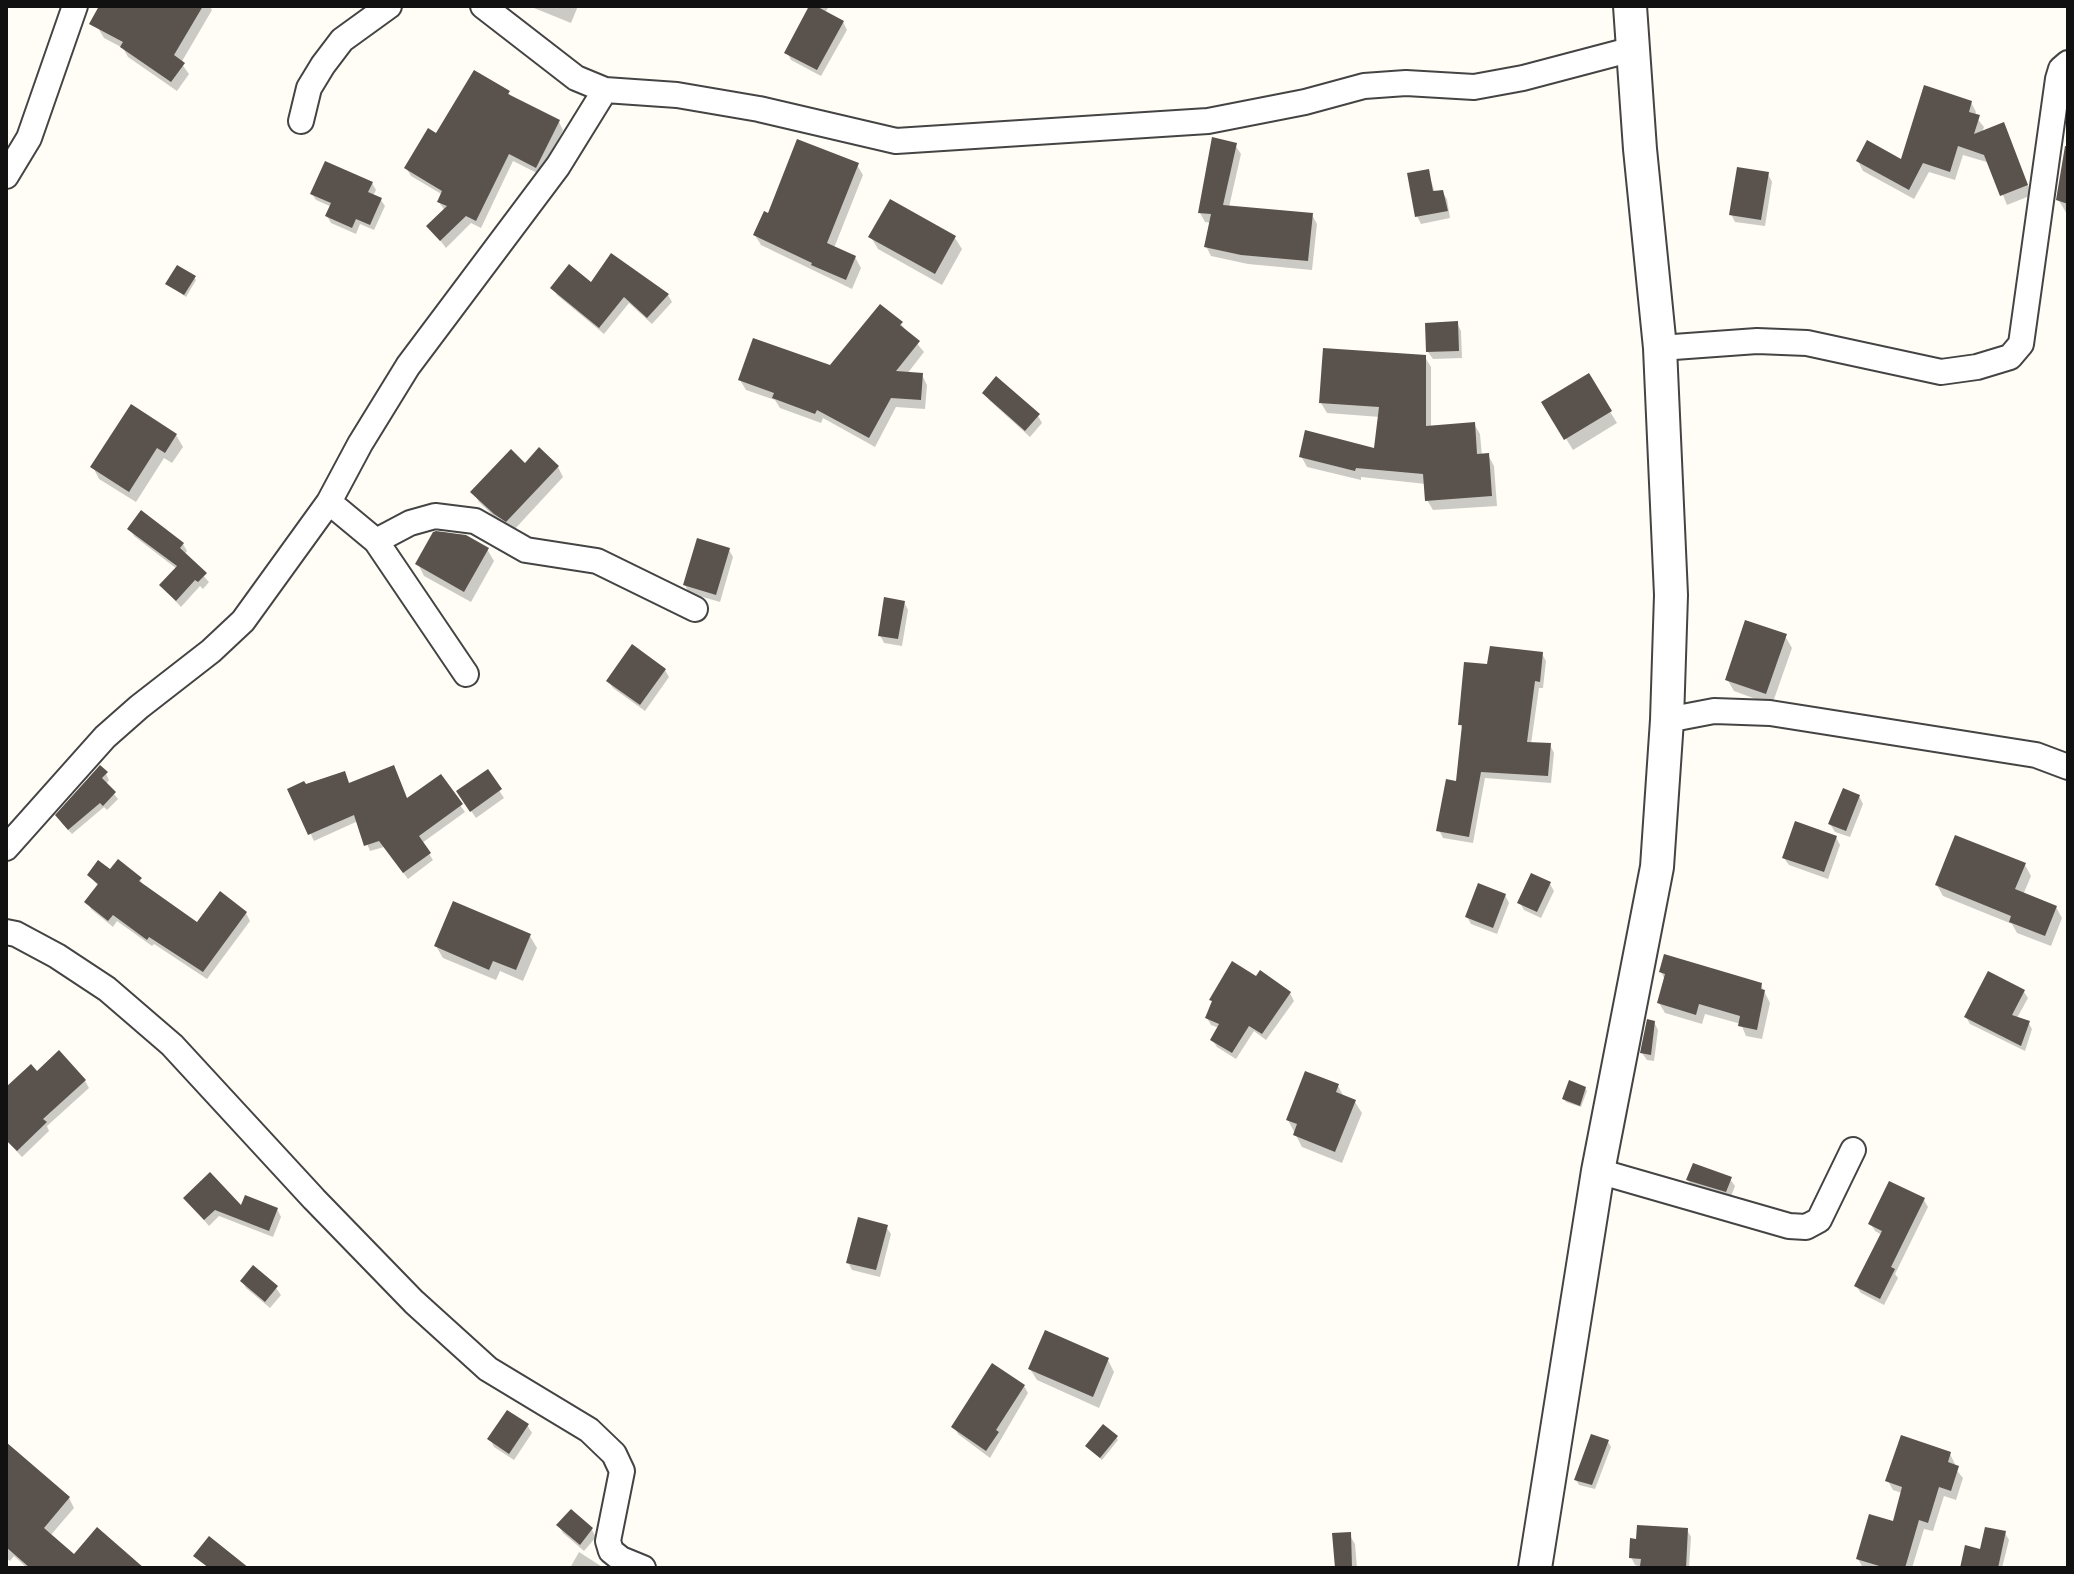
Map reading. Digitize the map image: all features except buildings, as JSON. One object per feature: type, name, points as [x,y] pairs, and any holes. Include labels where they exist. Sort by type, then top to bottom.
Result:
[{"type":"street","points":[[6,176],[29,138],[75,6]]},
{"type":"street","points":[[301,121],[309,88],[342,40],[389,6]]},
{"type":"street","points":[[483,6],[576,78],[605,90],[677,95],[759,109],[896,141],[1208,121],[1305,102],[1364,86],[1406,83],[1474,87],[1523,78],[1633,49]]},
{"type":"street","points":[[1535,1568],[1598,1171],[1657,867],[1667,720],[1671,595],[1660,348],[1630,6]]},
{"type":"street","points":[[1660,348],[1757,341],[1807,343],[1941,372],[1977,367],[2010,357],[2021,344],[2058,79],[2061,69],[2068,63]]},
{"type":"street","points":[[6,848],[105,737],[243,621],[329,502],[408,366],[558,166],[605,90]]},
{"type":"street","points":[[329,502],[376,541],[466,674]]},
{"type":"street","points":[[376,541],[410,523],[435,516],[475,521],[526,550],[597,561],[695,609]]},
{"type":"street","points":[[1667,720],[1714,711],[1770,713],[2036,755],[2068,767]]},
{"type":"street","points":[[6,932],[16,934],[57,956],[129,1007],[172,1045],[414,1302],[488,1369],[589,1430],[614,1454],[622,1471],[608,1541],[611,1551],[621,1559],[643,1568]]},
{"type":"street","points":[[1598,1171],[1789,1226],[1806,1227],[1819,1220],[1853,1150]]}]
